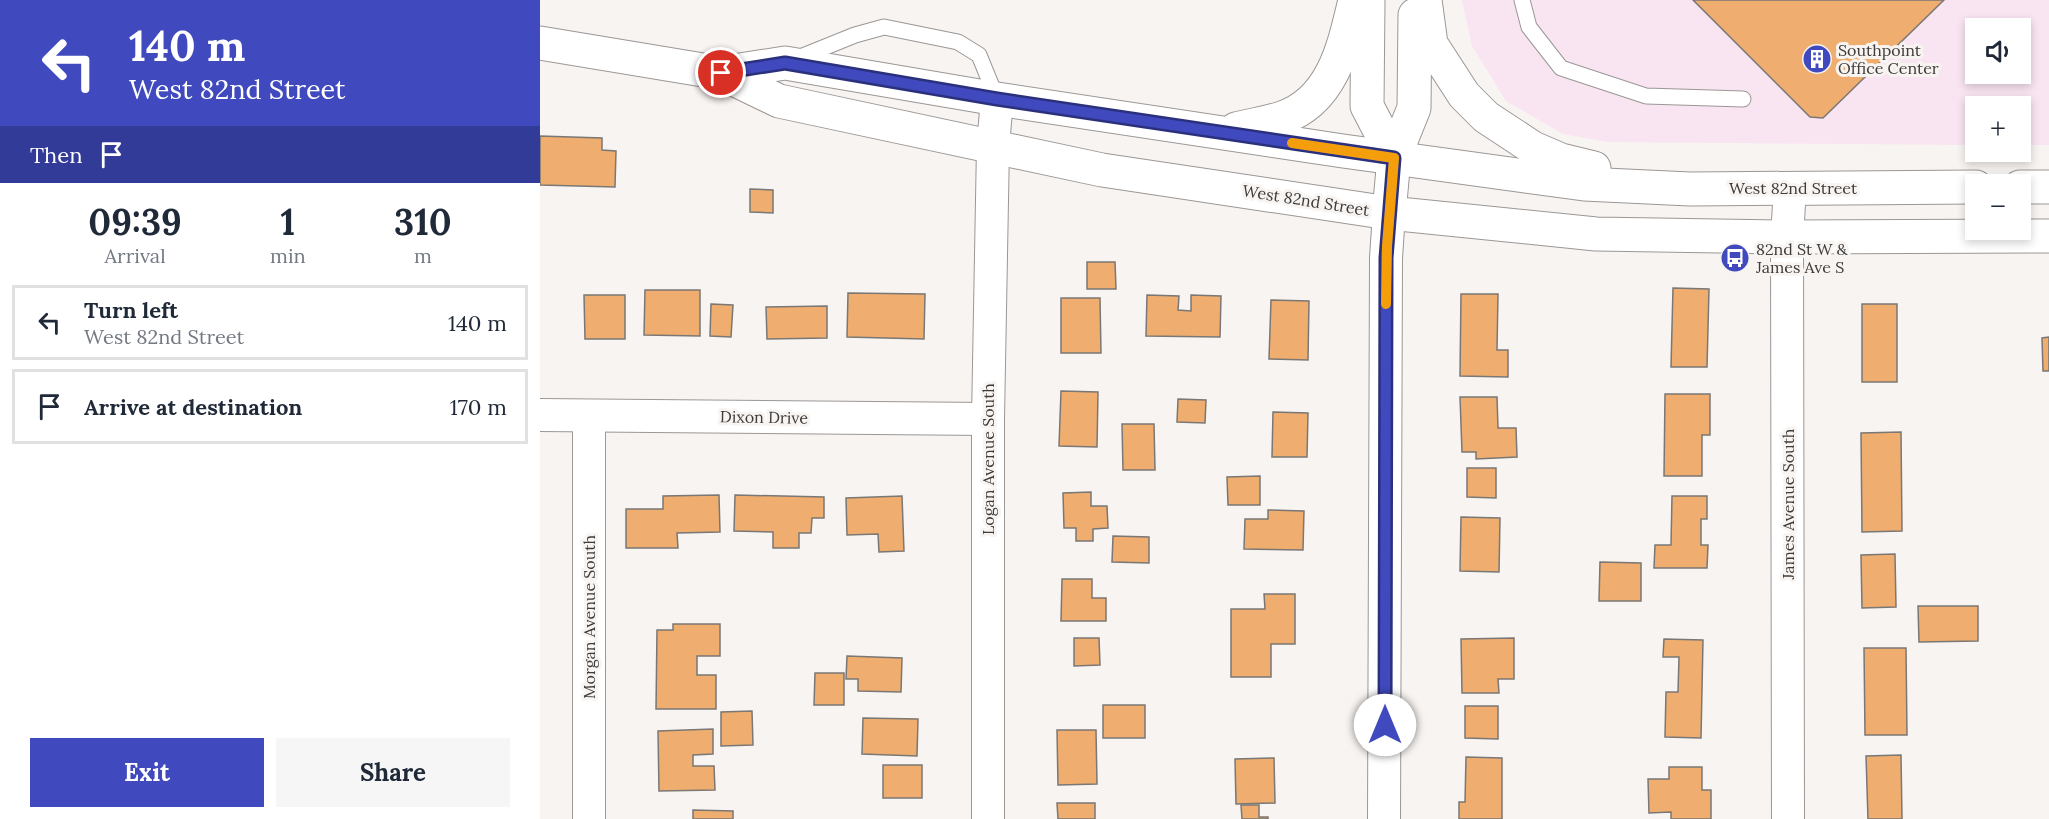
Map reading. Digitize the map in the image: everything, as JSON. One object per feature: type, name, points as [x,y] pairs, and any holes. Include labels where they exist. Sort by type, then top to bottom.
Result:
[{"type":"street","points":[[1222,133],[1283,118],[1303,107],[1320,92],[1343,51],[1355,0]]},
{"type":"street","points":[[1368,0],[1367,106],[1394,158]]},
{"type":"street","points":[[1384,819],[1386,270],[1394,158],[1414,108],[1416,0]]},
{"type":"street","points":[[1425,0],[1431,44],[1464,95],[1486,117],[1508,133],[1533,148],[1561,160],[1689,189]]},
{"type":"street","name":"West 82nd Street","points":[[540,43],[721,73],[779,101],[1102,170],[1389,213],[1596,234],[1787,237],[2049,236]]},
{"type":"street","name":"West 82nd Street","points":[[721,73],[785,63],[997,99],[1584,184],[1689,189],[1965,187]]},
{"type":"street","name":"Logan Avenue South","points":[[988,819],[988,419],[993,146],[997,99]]},
{"type":"street","points":[[2031,187],[2049,186]]},
{"type":"street","name":"James Avenue South","points":[[1788,819],[1787,237],[1790,188]]},
{"type":"street","name":"Dixon Drive","points":[[540,415],[988,419]]},
{"type":"street","name":"Morgan Avenue South","points":[[589,416],[589,819]]},
{"type":"lane","points":[[1522,0],[1529,27],[1561,69],[1646,96],[1743,99]]},
{"type":"lane","points":[[785,63],[855,35],[884,27],[958,42],[979,55],[997,99]]},
{"type":"shaded area","points":[[1462,0],[2049,0],[2049,145],[2031,145],[2031,96],[1965,96],[1965,145],[1608,142],[1563,134],[1506,101],[1472,46]]},
{"type":"building","name":"Southpoint Office Center","points":[[1693,0],[1944,0],[1823,118],[1810,117]]},
{"type":"building","points":[[540,136],[602,138],[602,150],[616,151],[615,187],[540,185]]},
{"type":"building","points":[[750,189],[773,190],[773,213],[750,212]]},
{"type":"building","points":[[1087,262],[1115,262],[1116,289],[1087,289]]},
{"type":"building","points":[[1673,288],[1709,289],[1707,367],[1671,367]]},
{"type":"building","points":[[645,290],[700,290],[700,336],[644,335]]},
{"type":"building","points":[[848,293],[925,294],[924,339],[847,337]]},
{"type":"building","points":[[1461,294],[1498,294],[1497,350],[1508,350],[1508,377],[1460,376]]},
{"type":"building","points":[[584,295],[625,295],[625,339],[585,339]]},
{"type":"building","points":[[1147,295],[1179,296],[1178,310],[1191,311],[1191,295],[1221,296],[1220,337],[1146,336]]},
{"type":"building","points":[[1061,298],[1100,298],[1101,353],[1061,353]]},
{"type":"building","points":[[1271,300],[1309,301],[1308,360],[1269,359]]},
{"type":"building","points":[[711,304],[733,305],[731,337],[710,336]]},
{"type":"building","points":[[1862,304],[1897,304],[1897,382],[1862,382]]},
{"type":"building","points":[[827,306],[827,338],[767,339],[766,307]]},
{"type":"building","points":[[2049,337],[2049,371],[2043,371],[2042,338]]},
{"type":"building","points":[[1061,391],[1098,392],[1097,447],[1059,446]]},
{"type":"building","points":[[1665,394],[1710,394],[1710,435],[1702,435],[1702,476],[1664,476]]},
{"type":"building","points":[[1460,397],[1497,397],[1498,428],[1516,428],[1517,457],[1476,459],[1476,452],[1462,452]]},
{"type":"building","points":[[1178,399],[1206,400],[1205,423],[1177,422]]},
{"type":"building","points":[[1273,412],[1308,413],[1307,457],[1272,457]]},
{"type":"building","points":[[1122,424],[1154,424],[1155,470],[1123,470]]},
{"type":"building","points":[[1901,432],[1902,531],[1862,532],[1861,433]]},
{"type":"building","points":[[1467,468],[1496,468],[1496,498],[1467,497]]},
{"type":"building","points":[[1260,476],[1260,505],[1228,505],[1227,477]]},
{"type":"building","points":[[1091,492],[1091,506],[1107,506],[1108,528],[1093,529],[1093,541],[1076,541],[1076,528],[1064,528],[1063,493]]},
{"type":"building","points":[[719,495],[720,532],[677,533],[678,548],[626,548],[626,509],[663,509],[663,496]]},
{"type":"building","points":[[735,495],[824,497],[824,518],[812,518],[811,533],[799,533],[799,548],[773,548],[773,532],[734,531]]},
{"type":"building","points":[[902,496],[904,551],[879,552],[878,534],[847,535],[846,498]]},
{"type":"building","points":[[1672,496],[1707,496],[1707,519],[1701,519],[1701,545],[1708,545],[1707,568],[1654,568],[1655,545],[1671,545]]},
{"type":"building","points":[[1268,510],[1304,511],[1303,550],[1244,549],[1245,519],[1268,519]]},
{"type":"building","points":[[1461,517],[1500,518],[1499,572],[1460,571]]},
{"type":"building","points":[[1113,536],[1149,537],[1149,563],[1112,562]]},
{"type":"building","points":[[1895,554],[1896,607],[1862,608],[1861,555]]},
{"type":"building","points":[[1600,562],[1641,563],[1641,601],[1599,601]]},
{"type":"building","points":[[1062,579],[1092,579],[1092,598],[1106,598],[1106,621],[1061,621]]},
{"type":"building","points":[[1264,594],[1295,594],[1295,644],[1271,644],[1271,677],[1231,677],[1231,609],[1265,609]]},
{"type":"building","points":[[1918,606],[1978,606],[1978,641],[1919,642]]},
{"type":"building","points":[[673,624],[720,624],[720,656],[697,656],[697,675],[716,675],[716,709],[656,709],[657,630],[673,630]]},
{"type":"building","points":[[1074,638],[1099,638],[1100,665],[1074,666]]},
{"type":"building","points":[[1514,638],[1514,679],[1498,679],[1499,693],[1462,693],[1461,639]]},
{"type":"building","points":[[1664,639],[1703,640],[1701,738],[1665,737],[1666,692],[1678,692],[1679,657],[1663,657]]},
{"type":"building","points":[[1864,648],[1906,648],[1907,735],[1865,735]]},
{"type":"building","points":[[847,656],[902,658],[901,692],[858,691],[858,679],[846,679]]},
{"type":"building","points":[[815,673],[844,673],[844,705],[814,705]]},
{"type":"building","points":[[1103,705],[1145,705],[1145,738],[1103,738]]},
{"type":"building","points":[[1465,706],[1498,706],[1498,739],[1465,738]]},
{"type":"building","points":[[752,711],[753,745],[721,746],[721,712]]},
{"type":"building","points":[[863,718],[918,719],[917,756],[862,754]]},
{"type":"building","points":[[713,729],[713,754],[693,755],[693,766],[714,766],[715,790],[659,791],[658,731]]},
{"type":"building","points":[[1057,730],[1096,730],[1097,784],[1058,785]]},
{"type":"building","points":[[1901,755],[1902,819],[1868,819],[1866,756]]},
{"type":"building","points":[[1466,757],[1502,758],[1502,819],[1459,819],[1459,802],[1465,802]]},
{"type":"building","points":[[1274,758],[1275,803],[1236,804],[1235,759]]},
{"type":"building","points":[[883,765],[922,765],[922,798],[883,798]]},
{"type":"building","points":[[1669,767],[1702,767],[1702,790],[1711,790],[1711,819],[1671,819],[1671,812],[1649,813],[1648,779],[1669,779]]},
{"type":"building","points":[[1057,803],[1095,803],[1095,819],[1058,819]]},
{"type":"building","points":[[1241,805],[1259,805],[1259,817],[1268,817],[1268,819],[1242,819]]},
{"type":"building","points":[[693,810],[733,811],[733,819],[693,819]]},
{"type":"slow traffic","points":[[1292,143],[1394,158],[1387,246],[1386,304]]},
{"type":"place","name":"Southpoint Office Center","points":[[1817,59]]},
{"type":"place","name":"82nd St W & James Ave S","points":[[1735,258]]},
{"type":"route","points":[[721,73],[785,63],[997,99],[1394,158],[1386,258],[1385,725]]}]
